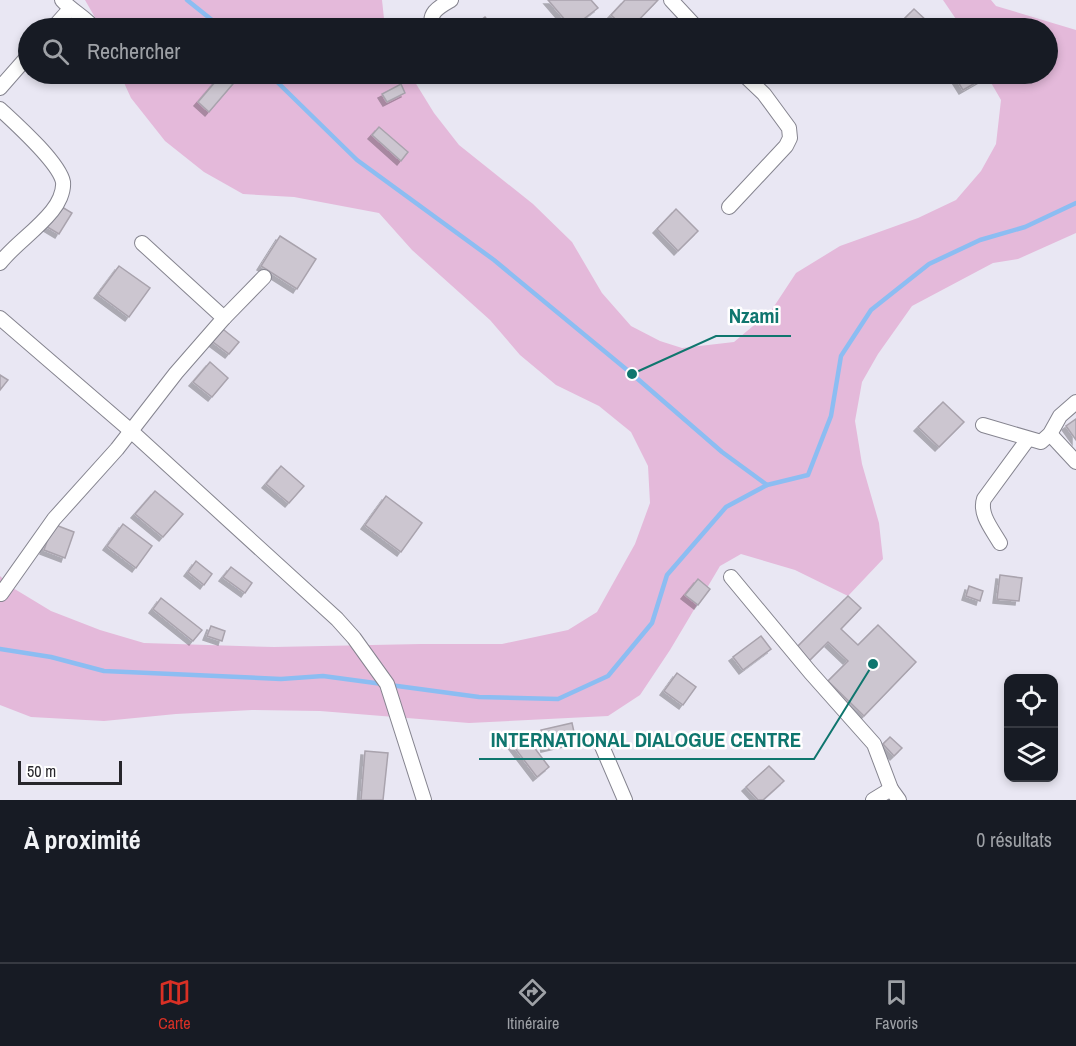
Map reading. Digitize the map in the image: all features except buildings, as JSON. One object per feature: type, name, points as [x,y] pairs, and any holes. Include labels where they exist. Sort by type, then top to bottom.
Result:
[{"type":"street","points":[[432,18],[437,8],[452,0]]},
{"type":"street","points":[[671,0],[688,18]]},
{"type":"street","points":[[58,18],[66,4],[84,18]]},
{"type":"street","points":[[0,88],[18,67]]},
{"type":"street","points":[[729,207],[786,146],[790,138],[789,128],[764,94],[754,84]]},
{"type":"street","points":[[0,109],[34,143],[56,169],[63,182],[60,198],[52,211],[13,247],[0,263]]},
{"type":"street","points":[[142,243],[224,318]]},
{"type":"street","points":[[1,594],[54,519],[131,431],[224,318],[264,277]]},
{"type":"street","points":[[0,318],[131,431],[337,618],[387,684],[424,800]]},
{"type":"street","points":[[983,425],[1041,442],[1050,434],[1060,416],[1076,402]]},
{"type":"street","points":[[1050,434],[1076,462]]},
{"type":"street","points":[[1000,543],[983,513],[982,506],[984,499],[1028,439]]},
{"type":"street","points":[[731,577],[874,744],[895,794],[873,800]]},
{"type":"street","points":[[601,744],[624,800]]},
{"type":"shaded area","points":[[85,0],[382,0],[384,18],[95,18]]},
{"type":"shaded area","points":[[943,0],[991,0],[996,6],[1036,18],[955,18]]},
{"type":"shaded area","points":[[1058,25],[1076,30],[1076,233],[1018,259],[993,263],[912,306],[878,354],[862,382],[855,421],[862,464],[879,523],[883,559],[848,596],[795,570],[741,554],[720,566],[640,695],[608,716],[469,723],[320,711],[252,710],[104,721],[31,717],[0,705],[0,576],[13,588],[51,611],[100,630],[144,643],[274,647],[502,644],[568,630],[597,612],[635,544],[650,503],[648,466],[631,432],[599,406],[556,385],[520,355],[490,320],[412,250],[379,213],[294,197],[243,194],[204,172],[165,141],[131,98],[125,84],[416,84],[434,113],[459,145],[533,204],[572,242],[602,293],[631,326],[660,341],[682,348],[734,342],[771,311],[796,273],[840,246],[918,218],[956,200],[981,171],[996,144],[1001,100],[992,84],[1058,84]]},
{"type":"waterway","points":[[187,0],[210,18]]},
{"type":"waterway","points":[[279,84],[357,160],[494,260],[722,452],[767,485],[808,475],[831,416],[841,356],[871,310],[929,264],[980,240],[1025,227],[1076,203]]},
{"type":"waterway","points":[[0,649],[51,657],[104,671],[281,679],[323,676],[479,697],[558,699],[608,676],[652,623],[667,575],[726,507],[767,485]]},
{"type":"place","name":"Nzami","points":[[632,374]]},
{"type":"place","name":"INTERNATIONAL DIALOGUE CENTRE","points":[[873,664]]}]
